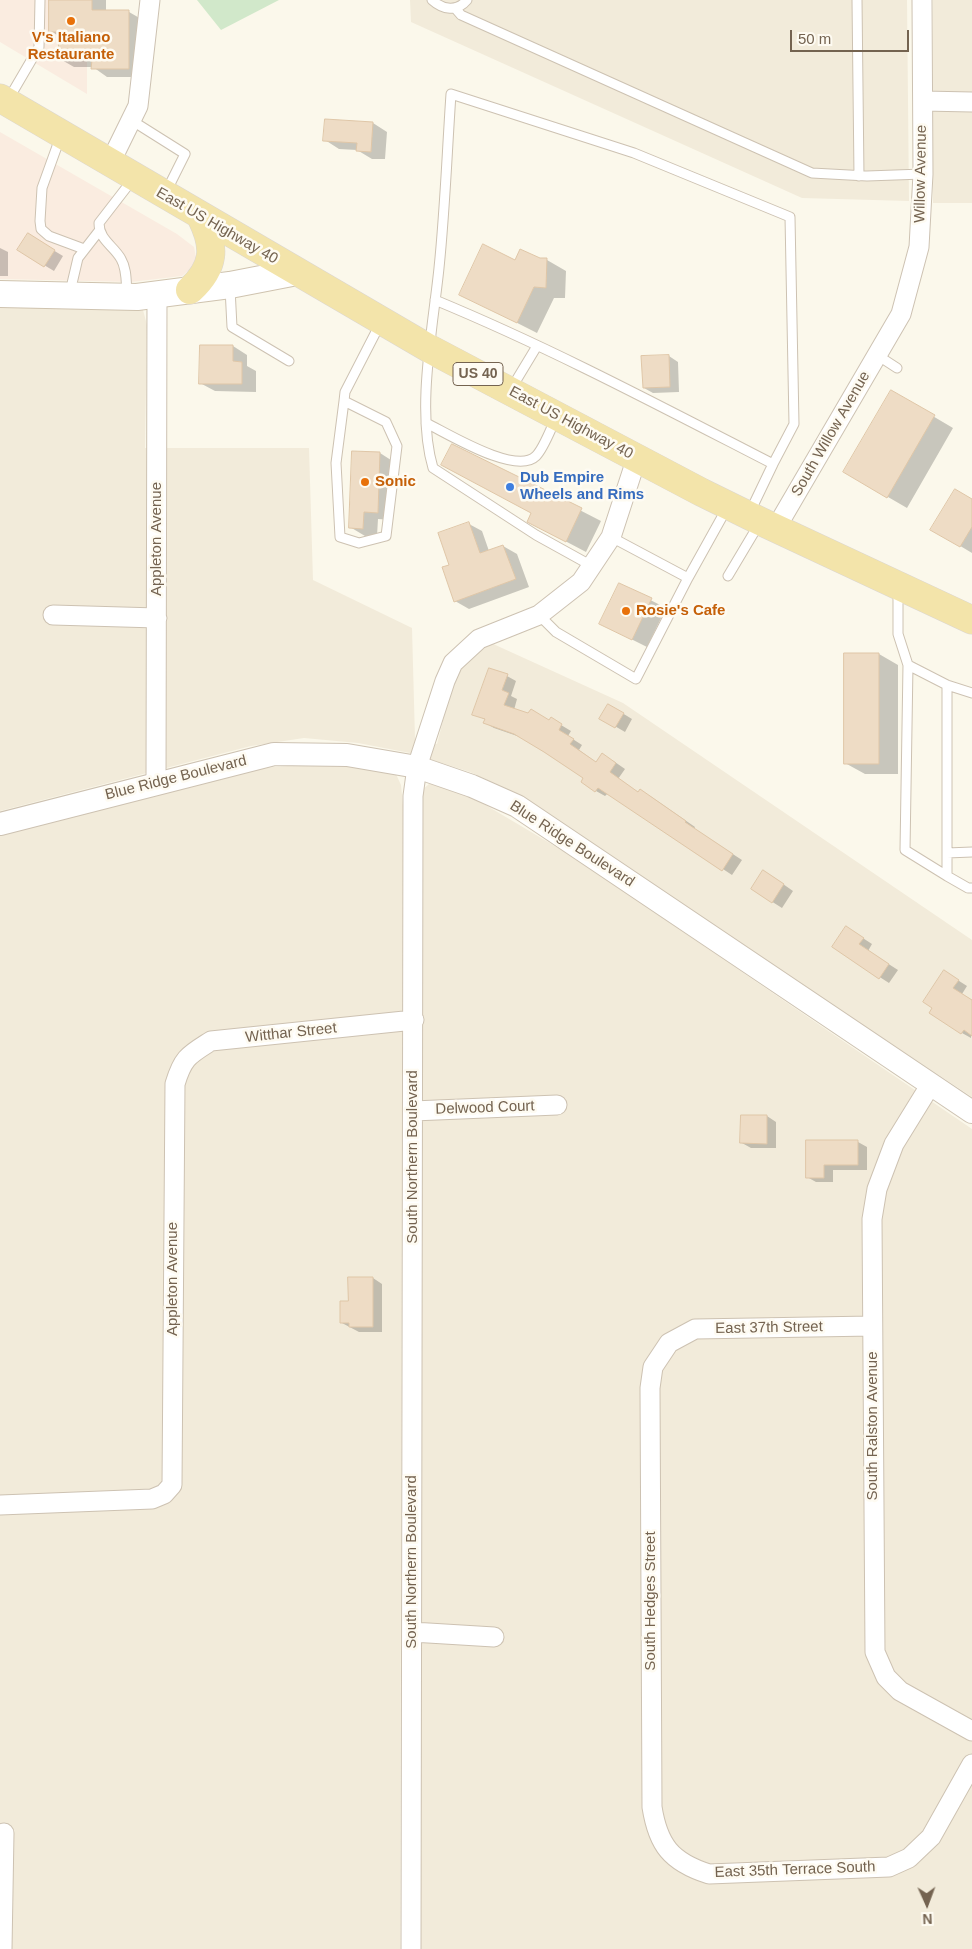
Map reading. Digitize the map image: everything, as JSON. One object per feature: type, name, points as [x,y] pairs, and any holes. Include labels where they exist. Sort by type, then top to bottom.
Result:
[{"type":"main road","name":"East US Highway 40","points":[[4,101],[430,349],[753,517],[972,620]]},
{"type":"main road","points":[[190,290],[202,279],[208,266],[211,247],[209,232],[201,217]]},
{"type":"main road","points":[[0,294],[128,297],[230,285],[297,272]]},
{"type":"street","points":[[110,163],[138,106],[150,0]]},
{"type":"street","name":"Willow Avenue","points":[[881,348],[900,314],[919,247],[923,174],[922,0]]},
{"type":"street","points":[[922,101],[972,102]]},
{"type":"street","name":"Appleton Avenue","points":[[156,783],[157,294]]},
{"type":"street","name":"South Willow Avenue","points":[[753,517],[881,348]]},
{"type":"street","name":"South Northern Boulevard","points":[[411,1949],[414,1020],[412,796],[417,767],[445,681],[454,663],[479,639],[538,615],[581,582],[611,538],[637,458]]},
{"type":"street","points":[[53,616],[157,618]]},
{"type":"street","name":"Blue Ridge Boulevard","points":[[0,824],[274,754],[347,755],[417,767],[472,786],[517,806],[972,1112]]},
{"type":"street","name":"Witthar Street","points":[[179,1068],[187,1056],[212,1041],[414,1020]]},
{"type":"street","name":"Appleton Avenue","points":[[0,1505],[152,1498],[164,1494],[172,1485],[175,1084],[179,1068]]},
{"type":"street","name":"South Ralston Avenue","points":[[930,1084],[894,1144],[877,1189],[872,1219],[875,1652],[886,1677],[900,1691],[972,1731]]},
{"type":"street","name":"Delwood Court","points":[[413,1111],[558,1105]]},
{"type":"street","name":"East 37th Street","points":[[669,1343],[695,1329],[872,1326]]},
{"type":"street","name":"South Hedges Street","points":[[669,1343],[653,1367],[650,1388],[652,1807],[655,1828],[661,1841],[675,1857]]},
{"type":"street","points":[[412,1632],[494,1636]]},
{"type":"street","name":"East 35th Terrace South","points":[[675,1857],[693,1869],[709,1874],[889,1867],[909,1858],[930,1837],[972,1764]]},
{"type":"street","points":[[2,1949],[4,1833]]},
{"type":"lane","points":[[4,101],[39,47],[40,0]]},
{"type":"lane","points":[[432,0],[438,6],[446,9],[455,8],[467,0]]},
{"type":"lane","points":[[857,0],[859,176]]},
{"type":"lane","points":[[455,8],[461,15],[812,173],[859,176],[923,174]]},
{"type":"lane","points":[[592,566],[536,535],[433,468],[427,450],[426,423],[430,349],[451,94],[634,154],[790,217],[794,424],[773,464],[728,576]]},
{"type":"lane","points":[[131,120],[185,154],[164,195]]},
{"type":"lane","points":[[61,134],[42,188],[41,229],[49,236],[84,249]]},
{"type":"lane","points":[[128,297],[125,267],[121,258],[104,240],[99,231],[99,223],[134,177]]},
{"type":"lane","points":[[70,296],[78,258],[99,231]]},
{"type":"lane","points":[[230,285],[232,327],[289,361]]},
{"type":"lane","points":[[435,300],[474,316],[608,380],[773,464]]},
{"type":"lane","points":[[344,400],[386,422],[397,446],[386,536],[359,543],[340,538],[336,463],[345,392],[382,321]]},
{"type":"lane","points":[[510,390],[537,346]]},
{"type":"lane","points":[[881,348],[897,368]]},
{"type":"lane","points":[[426,423],[498,458],[515,462],[530,460],[537,455],[557,416]]},
{"type":"lane","points":[[538,615],[556,632],[636,679],[688,578],[753,517]]},
{"type":"lane","points":[[611,538],[688,578]]},
{"type":"lane","points":[[898,585],[898,634],[908,665],[905,850],[968,888],[972,888]]},
{"type":"lane","points":[[908,665],[947,685],[972,693]]},
{"type":"lane","points":[[947,685],[947,876]]},
{"type":"lane","points":[[947,852],[972,852]]},
{"type":"shaded area","points":[[0,0],[87,0],[87,94],[0,42]]},
{"type":"shaded area","points":[[410,0],[907,0],[909,201],[802,198],[411,22]]},
{"type":"shaded area","points":[[933,0],[972,0],[972,203],[933,203]]},
{"type":"shaded area","points":[[0,132],[177,234],[194,247],[197,263],[182,276],[131,282],[0,279]]},
{"type":"shaded area","points":[[0,303],[134,305],[143,310],[147,325],[145,448],[309,448],[313,580],[412,628],[415,739],[437,744],[454,678],[467,659],[491,643],[623,703],[972,940],[972,1097],[506,789],[470,772],[410,753],[358,743],[304,738],[251,746],[0,811]]},
{"type":"shaded area","points":[[317,764],[383,767],[395,772],[401,785],[403,805],[400,1949],[0,1949],[0,834],[205,779],[273,767]]},
{"type":"shaded area","points":[[429,784],[439,784],[467,794],[575,858],[972,1129],[972,1949],[417,1949],[421,791]]},
{"type":"green space","points":[[197,0],[279,0],[221,30]]},
{"type":"building","points":[[49,0],[92,0],[92,10],[129,10],[129,69],[91,69],[92,60],[59,60],[58,32],[49,32]]},
{"type":"building","points":[[325,119],[373,122],[371,152],[356,151],[357,143],[323,141]]},
{"type":"building","points":[[28,233],[55,250],[44,267],[17,250]]},
{"type":"building","points":[[483,244],[515,260],[520,249],[540,258],[547,258],[546,288],[534,287],[517,323],[459,295]]},
{"type":"building","points":[[200,345],[233,345],[233,361],[242,362],[242,384],[199,384]]},
{"type":"building","points":[[669,355],[670,387],[643,388],[641,356]]},
{"type":"building","points":[[891,390],[935,415],[887,498],[843,472]]},
{"type":"building","name":"Dub Empire Wheels and Rims","points":[[452,444],[582,508],[566,542],[527,522],[531,513],[441,465]]},
{"type":"building","name":"Sonic","points":[[352,451],[380,452],[378,513],[364,512],[363,529],[349,528]]},
{"type":"building","points":[[955,489],[972,499],[972,527],[960,547],[930,530]]},
{"type":"building","points":[[469,522],[480,553],[503,545],[516,579],[454,602],[442,567],[449,565],[438,533]]},
{"type":"building","name":"Rosie's Cafe","points":[[619,583],[652,598],[632,640],[599,624]]},
{"type":"building","points":[[844,653],[879,653],[879,764],[844,764]]},
{"type":"building","points":[[489,668],[508,674],[502,690],[509,693],[504,705],[528,713],[531,709],[549,720],[551,717],[562,724],[559,730],[574,739],[570,744],[596,762],[602,753],[616,763],[610,772],[638,792],[640,789],[733,854],[722,871],[598,788],[595,792],[581,782],[583,778],[544,752],[514,734],[483,723],[485,719],[472,715]]},
{"type":"building","points":[[608,704],[624,713],[615,728],[599,719]]},
{"type":"building","points":[[763,870],[784,884],[772,903],[751,889]]},
{"type":"building","points":[[846,926],[864,938],[859,944],[889,964],[879,979],[832,947]]},
{"type":"building","points":[[944,970],[959,980],[953,988],[972,1000],[972,1036],[964,1030],[961,1034],[929,1013],[932,1008],[923,1002]]},
{"type":"building","points":[[741,1115],[767,1115],[767,1144],[740,1143]]},
{"type":"building","points":[[806,1140],[858,1140],[858,1165],[824,1165],[824,1178],[806,1178]]},
{"type":"building","points":[[348,1277],[373,1277],[373,1327],[349,1327],[349,1323],[340,1323],[340,1301],[348,1301]]},
{"type":"place","name":"V's Italiano Restaurante","points":[[71,21]]},
{"type":"place","name":"Sonic","points":[[365,482]]},
{"type":"place","name":"Dub Empire Wheels and Rims","points":[[510,487]]},
{"type":"place","name":"Rosie's Cafe","points":[[626,611]]}]
